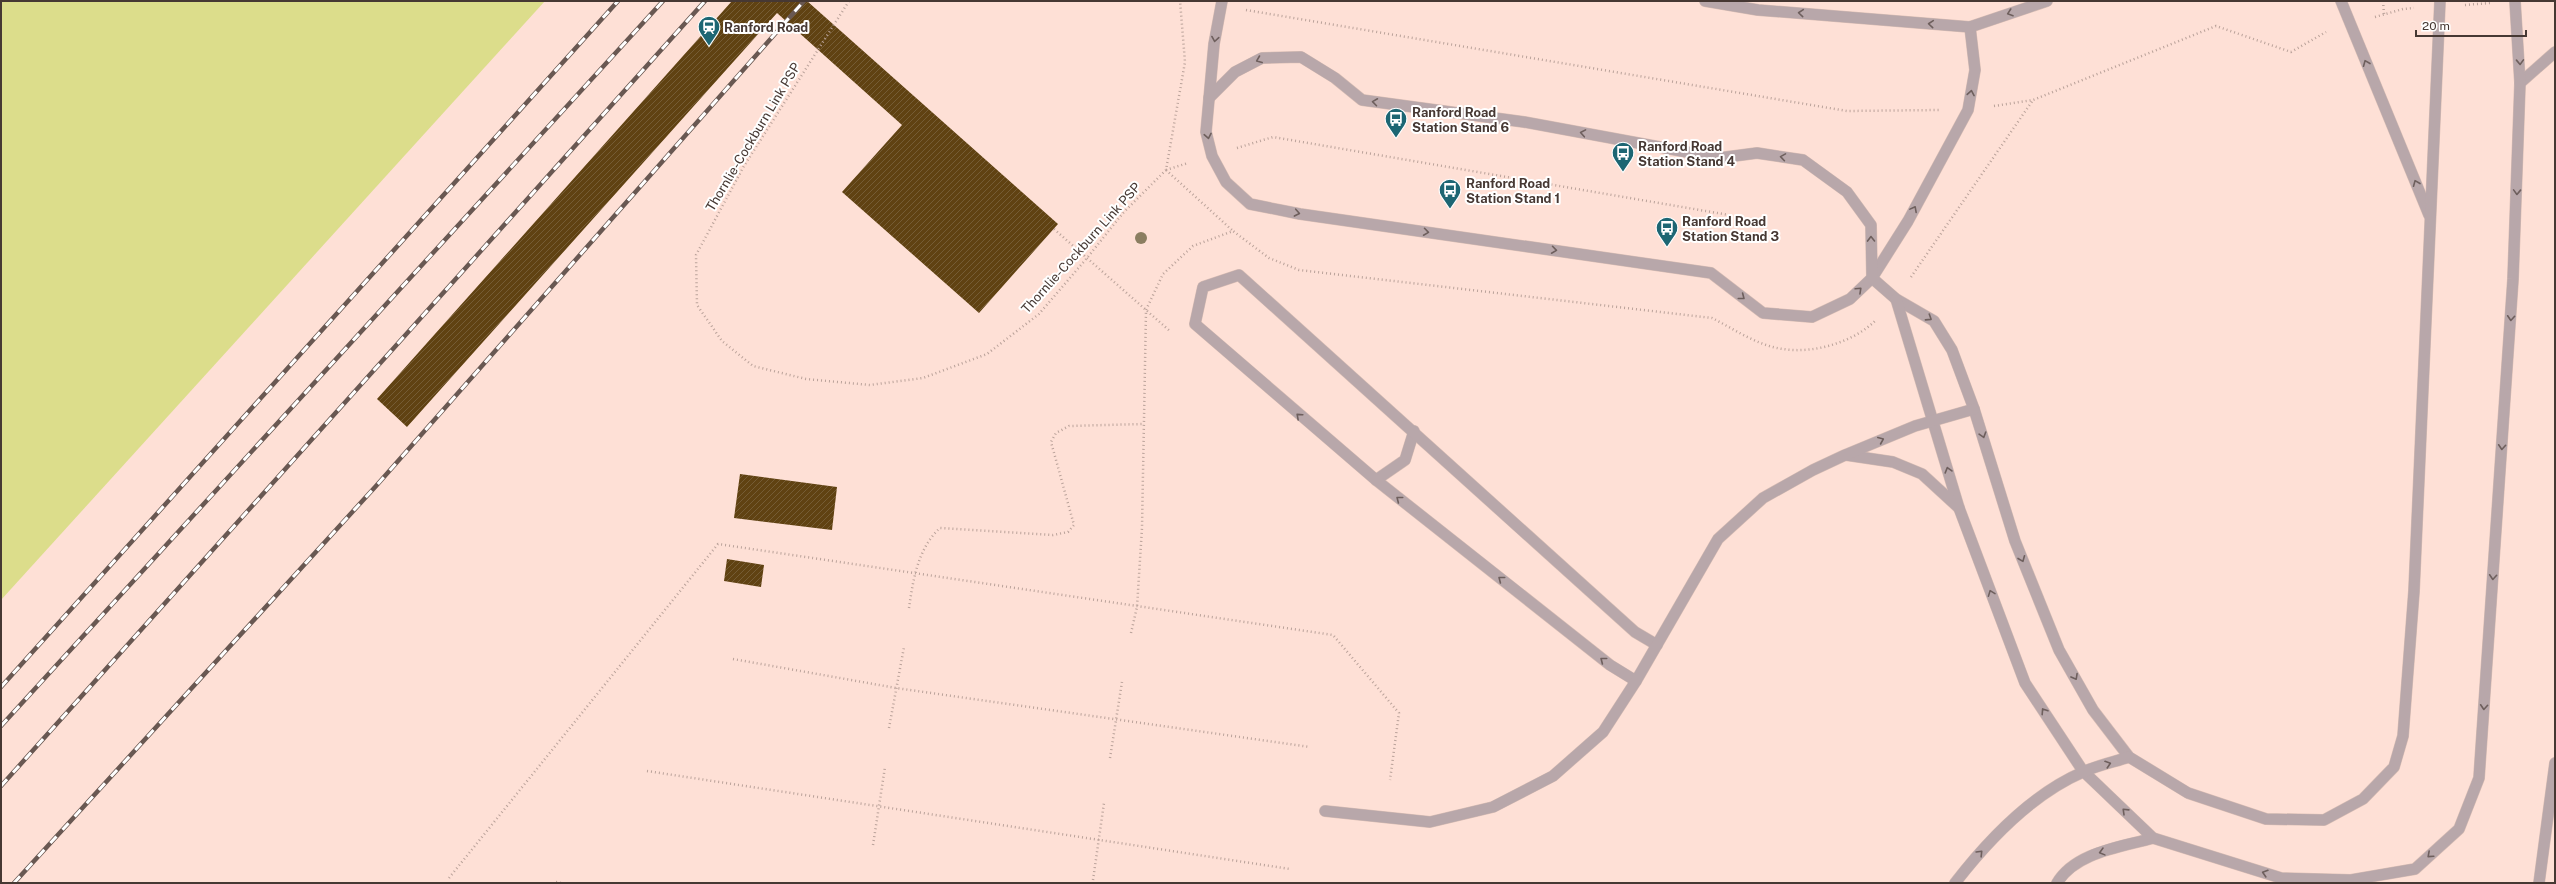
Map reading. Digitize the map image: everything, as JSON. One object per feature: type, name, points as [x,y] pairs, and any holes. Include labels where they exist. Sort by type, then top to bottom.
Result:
[{"type":"lane","points":[[1222,1],[1214,44],[1206,132],[1212,156],[1226,182],[1250,204],[1308,215],[1711,273],[1763,313],[1812,317],[1850,298],[1872,278],[1908,221],[1968,110],[1976,70],[1970,27]]},
{"type":"lane","points":[[1705,1],[1758,10],[1970,27],[2047,1]]},
{"type":"lane","points":[[2341,1],[2430,219]]},
{"type":"lane","points":[[1209,98],[1235,72],[1262,58],[1301,57],[1334,78],[1362,100],[1524,122],[1719,158],[1757,153],[1803,160],[1847,192],[1871,225],[1872,278],[1896,299],[1934,320],[1952,350],[1974,409],[2015,541],[2059,650],[2093,710],[2129,757],[2188,793],[2266,819],[2324,820],[2363,799],[2394,767],[2403,736],[2413,599],[2440,1]]},
{"type":"lane","points":[[1896,299],[1959,508],[2025,683],[2083,771],[2153,838],[2281,878],[2351,880],[2415,869],[2459,829],[2479,778],[2513,279],[2520,83],[2515,1]]},
{"type":"lane","points":[[2520,83],[2555,52]]},
{"type":"lane","points":[[1636,681],[1610,665],[1376,480],[1308,423],[1195,324],[1203,287],[1239,275],[1414,431],[1635,632],[1657,645]]},
{"type":"lane","points":[[1325,811],[1430,822],[1493,807],[1553,776],[1603,732],[1636,681],[1718,539],[1763,498],[1812,470],[1845,455],[1933,420],[1974,409]]},
{"type":"lane","points":[[1376,480],[1405,460],[1414,431]]},
{"type":"lane","points":[[1845,455],[1893,462],[1922,474],[1959,508]]},
{"type":"lane","points":[[1955,883],[1972,862],[2016,816],[2063,782],[2083,771],[2129,757]]},
{"type":"lane","points":[[2539,883],[2555,763]]},
{"type":"lane","points":[[2057,883],[2063,873],[2094,854],[2153,838]]},
{"type":"path","name":"Thornlie-Cockburn Link PSP","points":[[849,1],[744,166],[696,255],[697,305],[722,341],[753,366],[806,379],[870,386],[923,378],[986,354],[1039,314],[1088,258],[1123,213],[1166,170]]},
{"type":"path","points":[[1166,170],[1185,62],[1180,1]]},
{"type":"path","points":[[1258,13],[1847,111],[1968,110],[2033,100],[2216,26],[2291,52],[2330,30],[2384,14],[2383,1]]},
{"type":"path","points":[[1166,170],[1233,231],[1268,258],[1299,270],[1712,318],[1748,337],[1782,349],[1822,348],[1864,332],[1896,299],[2033,100]]},
{"type":"path","points":[[1166,170],[1273,137],[1729,215]]},
{"type":"path","points":[[1054,229],[1174,335]]},
{"type":"path","points":[[1131,633],[1137,607],[1142,528],[1146,310],[1163,274],[1194,246],[1233,231]]},
{"type":"path","points":[[909,608],[914,573],[932,535],[940,528],[1053,535],[1068,532],[1074,525],[1051,442],[1056,433],[1068,426],[1143,424]]},
{"type":"path","points":[[449,878],[718,544],[1333,635],[1399,713],[1390,780]]},
{"type":"path","points":[[889,728],[904,647]]},
{"type":"path","points":[[733,659],[896,688],[1310,747]]},
{"type":"path","points":[[1110,758],[1122,682]]},
{"type":"path","points":[[873,845],[885,767]]},
{"type":"path","points":[[647,771],[878,808],[1290,869]]},
{"type":"path","points":[[1093,880],[1104,803]]},
{"type":"path","points":[[556,882],[561,883]]},
{"type":"green space","points":[[1,1],[545,1],[1,600]]},
{"type":"building","points":[[732,1],[807,1],[1058,224],[979,313],[842,192],[902,125],[777,13],[407,427],[377,399]]},
{"type":"building","points":[[740,474],[837,487],[832,530],[734,518]]},
{"type":"building","points":[[727,559],[764,565],[761,587],[724,581]]},
{"type":"railway","points":[[1,687],[618,1]]},
{"type":"railway","points":[[1,726],[663,1]]},
{"type":"railway","points":[[1,786],[705,1]]},
{"type":"railway","points":[[14,883],[376,486],[804,1]]},
{"type":"place","name":"Ranford Road","points":[[709,46]]},
{"type":"place","name":"Ranford Road Station Stand 6","points":[[1396,138]]},
{"type":"place","name":"Ranford Road Station Stand 4","points":[[1623,172]]},
{"type":"place","name":"Ranford Road Station Stand 1","points":[[1450,210]]},
{"type":"place","name":"Ranford Road Station Stand 3","points":[[1667,248]]}]
